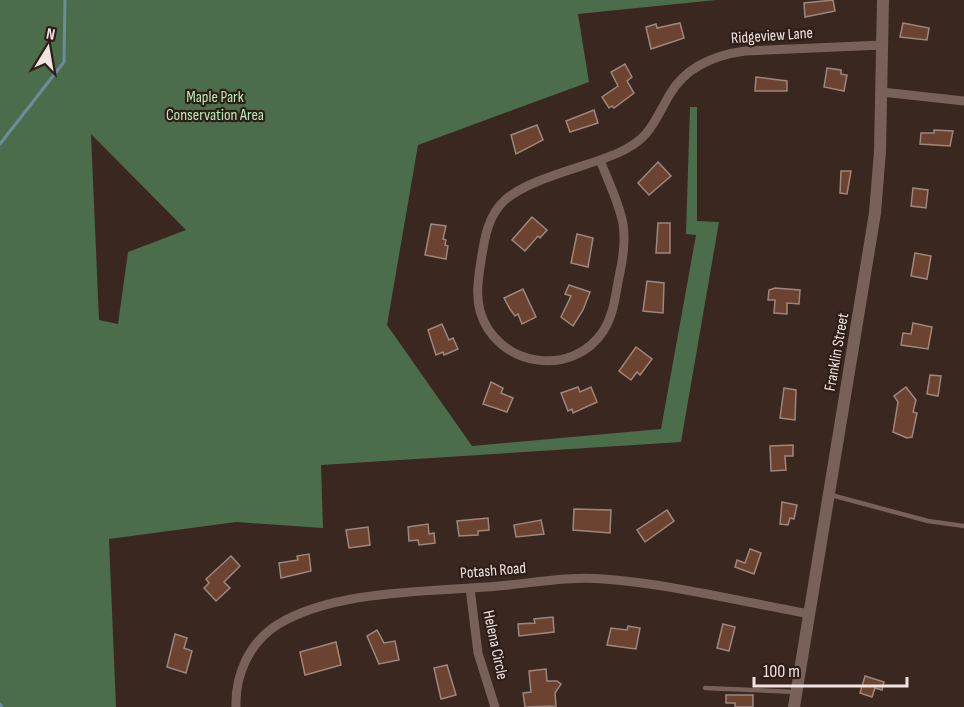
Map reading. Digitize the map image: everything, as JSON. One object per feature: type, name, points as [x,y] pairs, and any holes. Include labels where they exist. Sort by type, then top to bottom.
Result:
[{"type":"street","name":"Franklin Street","points":[[794,707],[875,213],[882,92],[883,0]]},
{"type":"street","name":"Ridgeview Lane","points":[[600,160],[620,211],[624,237],[612,314],[600,336],[581,352],[549,362],[524,358],[496,340],[480,311],[478,286],[484,244],[490,221],[500,205],[517,192],[631,147],[646,136],[678,82],[709,60],[746,51],[883,45]]},
{"type":"street","points":[[882,92],[964,100]]},
{"type":"street","name":"Potash Road","points":[[236,707],[238,684],[248,655],[262,636],[283,622],[319,608],[354,599],[470,588],[607,579],[810,614]]},
{"type":"street","name":"Helena Circle","points":[[470,588],[478,653],[495,707]]},
{"type":"lane","points":[[828,495],[928,521],[963,526],[964,520]]},
{"type":"lane","points":[[705,688],[797,692]]},
{"type":"green space","name":"Maple Park Conservation Area","points":[[0,0],[716,0],[578,14],[589,82],[418,145],[387,325],[472,446],[661,429],[696,235],[686,234],[690,107],[697,107],[697,221],[719,222],[681,442],[321,465],[323,528],[236,522],[109,539],[116,707],[0,707]],"holes":[[[91,134],[186,230],[128,252],[118,324],[99,320]]]},
{"type":"building","points":[[833,0],[835,11],[805,17],[804,3]]},
{"type":"building","points":[[680,23],[684,38],[651,49],[646,27],[656,24],[657,28]]},
{"type":"building","points":[[903,23],[929,28],[927,40],[900,37]]},
{"type":"building","points":[[625,64],[632,77],[627,81],[634,93],[614,108],[612,106],[609,108],[602,97],[618,86],[611,72]]},
{"type":"building","points":[[827,68],[841,70],[841,74],[847,75],[844,91],[824,87]]},
{"type":"building","points":[[756,77],[787,81],[787,91],[755,91]]},
{"type":"building","points":[[594,110],[598,123],[570,132],[566,121]]},
{"type":"building","points":[[537,125],[543,140],[516,154],[511,135]]},
{"type":"building","points":[[934,130],[953,131],[950,146],[920,144],[921,133],[934,133]]},
{"type":"building","points":[[658,162],[671,176],[649,195],[638,183]]},
{"type":"building","points":[[841,171],[851,171],[847,194],[840,193]]},
{"type":"building","points":[[913,188],[928,190],[926,208],[911,206]]},
{"type":"building","points":[[532,217],[547,230],[540,238],[538,236],[525,251],[512,240]]},
{"type":"building","points":[[658,223],[670,223],[670,253],[656,253]]},
{"type":"building","points":[[431,224],[446,226],[443,239],[446,240],[445,245],[448,246],[446,259],[425,255]]},
{"type":"building","points":[[577,234],[593,238],[588,267],[571,263]]},
{"type":"building","points":[[915,253],[931,256],[927,279],[911,276]]},
{"type":"building","points":[[647,281],[664,283],[663,313],[643,311]]},
{"type":"building","points":[[569,285],[590,292],[573,326],[561,317],[571,296],[565,294]]},
{"type":"building","points":[[775,288],[800,290],[799,304],[787,303],[787,314],[774,313],[775,300],[768,300],[769,290]]},
{"type":"building","points":[[523,289],[536,317],[522,324],[518,314],[515,316],[504,298]]},
{"type":"building","points":[[913,323],[932,327],[928,349],[901,345],[903,333],[911,334]]},
{"type":"building","points":[[442,324],[449,340],[453,338],[458,349],[444,355],[443,352],[436,355],[428,330]]},
{"type":"building","points":[[636,347],[652,359],[640,375],[637,372],[631,380],[619,371]]},
{"type":"building","points":[[930,375],[941,376],[938,396],[927,394]]},
{"type":"building","points":[[491,382],[503,388],[501,393],[513,398],[507,412],[483,404]]},
{"type":"building","points":[[578,387],[580,392],[591,387],[597,402],[573,413],[572,409],[568,411],[561,393]]},
{"type":"building","points":[[906,387],[916,400],[913,412],[917,413],[912,437],[907,438],[893,432],[898,402],[894,396]]},
{"type":"building","points":[[784,388],[796,390],[795,420],[780,418]]},
{"type":"building","points":[[793,445],[793,456],[785,456],[786,470],[771,471],[770,446]]},
{"type":"building","points":[[782,502],[797,505],[794,519],[790,518],[788,525],[780,524]]},
{"type":"building","points":[[574,509],[611,510],[610,533],[573,530]]},
{"type":"building","points":[[667,510],[674,521],[645,542],[637,530]]},
{"type":"building","points":[[488,518],[489,530],[478,531],[478,535],[459,536],[457,521]]},
{"type":"building","points":[[541,520],[544,534],[516,537],[514,525]]},
{"type":"building","points":[[428,524],[429,534],[434,533],[435,543],[419,545],[418,540],[409,541],[408,527]]},
{"type":"building","points":[[368,527],[370,545],[349,548],[346,530]]},
{"type":"building","points":[[750,549],[761,553],[754,574],[735,567],[737,560],[745,563]]},
{"type":"building","points":[[309,554],[311,571],[281,578],[279,563],[298,560],[297,556]]},
{"type":"building","points":[[231,556],[240,566],[224,582],[230,588],[216,601],[204,588],[209,583],[206,579]]},
{"type":"building","points":[[553,617],[554,632],[519,636],[518,624],[535,623],[534,619]]},
{"type":"building","points":[[723,624],[735,627],[729,651],[717,648]]},
{"type":"building","points":[[628,626],[640,628],[636,649],[607,645],[611,628],[627,630]]},
{"type":"building","points":[[377,630],[384,643],[395,641],[399,660],[379,664],[367,636]]},
{"type":"building","points":[[175,634],[187,638],[184,648],[192,651],[186,673],[167,667]]},
{"type":"building","points":[[336,642],[341,665],[305,675],[300,652]]},
{"type":"building","points":[[447,665],[456,695],[441,699],[434,668]]},
{"type":"building","points":[[546,669],[547,681],[557,681],[561,684],[555,693],[556,706],[525,707],[523,693],[531,692],[529,671]]},
{"type":"building","points":[[865,676],[884,682],[882,690],[875,688],[872,697],[860,693]]},
{"type":"building","points":[[726,695],[753,695],[753,707],[735,707],[735,703],[726,703]]},
{"type":"waterway","points":[[0,144],[64,62],[65,0]]}]
